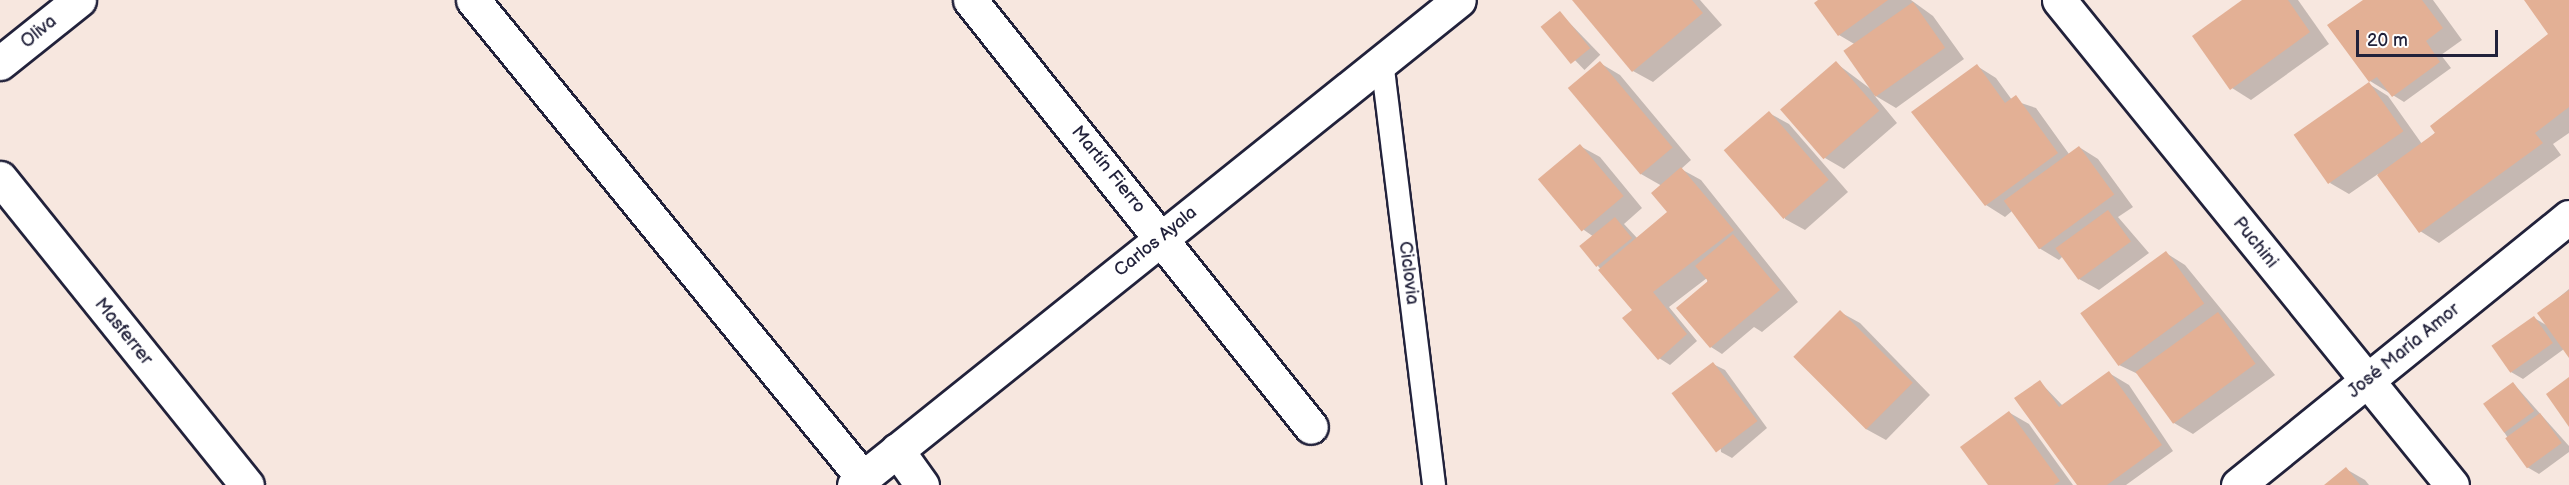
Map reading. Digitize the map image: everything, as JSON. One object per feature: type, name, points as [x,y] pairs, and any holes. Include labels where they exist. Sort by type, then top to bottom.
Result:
[{"type":"street","name":"Oliva","points":[[0,63],[79,0]]},
{"type":"street","points":[[473,0],[858,481]]},
{"type":"street","name":"Martín Fierro","points":[[969,0],[1162,237],[1311,427]]},
{"type":"street","name":"Carlos Ayala","points":[[858,481],[1459,0]]},
{"type":"street","name":"Puchini","points":[[2059,0],[2452,485]]},
{"type":"street","name":"Masferrer","points":[[0,178],[247,485]]},
{"type":"street","name":"José María Amor","points":[[2238,485],[2569,217]]},
{"type":"street","points":[[897,450],[922,485]]},
{"type":"lane","name":"Ciclovia","points":[[1382,61],[1434,485]]},
{"type":"building","points":[[1572,0],[1692,0],[1703,13],[1632,72]]},
{"type":"building","points":[[1818,0],[1888,0],[1838,36],[1814,3]]},
{"type":"building","points":[[2242,0],[2288,0],[2310,32],[2230,90],[2192,36]]},
{"type":"building","points":[[2363,0],[2422,0],[2443,28],[2426,41],[2440,62],[2392,97],[2377,77],[2369,82],[2327,25]]},
{"type":"building","points":[[2524,0],[2569,0],[2569,107],[2535,133],[2543,143],[2419,233],[2377,175],[2435,133],[2430,126],[2548,34]]},
{"type":"building","points":[[1913,2],[1945,48],[1875,97],[1843,51]]},
{"type":"building","points":[[1560,11],[1590,48],[1571,64],[1541,27]]},
{"type":"building","points":[[1600,61],[1673,148],[1640,175],[1568,88]]},
{"type":"building","points":[[1836,61],[1879,111],[1823,159],[1780,110]]},
{"type":"building","points":[[1977,64],[2005,103],[2016,95],[2058,153],[1985,206],[1911,112]]},
{"type":"building","points":[[2369,82],[2403,131],[2328,184],[2294,135]]},
{"type":"building","points":[[1769,111],[1829,180],[1783,219],[1724,150]]},
{"type":"building","points":[[1580,144],[1624,196],[1582,231],[1538,179]]},
{"type":"building","points":[[2079,146],[2114,195],[2039,249],[2004,201]]},
{"type":"building","points":[[1681,167],[1734,230],[1653,292],[1687,334],[1658,360],[1622,318],[1632,310],[1598,270],[1667,212],[1651,193]]},
{"type":"building","points":[[2108,210],[2131,242],[2078,280],[2055,248]]},
{"type":"building","points":[[1615,217],[1632,238],[1596,267],[1579,246]]},
{"type":"building","points":[[1733,234],[1780,290],[1710,348],[1676,308],[1708,281],[1695,266]]},
{"type":"building","points":[[2166,251],[2204,304],[2118,366],[2080,313]]},
{"type":"building","points":[[2569,290],[2569,358],[2537,313]]},
{"type":"building","points":[[1840,310],[1913,383],[1866,430],[1793,357]]},
{"type":"building","points":[[2218,312],[2256,364],[2173,424],[2135,372]]},
{"type":"building","points":[[2534,316],[2553,343],[2510,373],[2491,346]]},
{"type":"building","points":[[1713,362],[1758,421],[1716,452],[1671,393]]},
{"type":"building","points":[[2109,371],[2162,445],[2107,485],[2077,485],[2014,398],[2040,380],[2059,407]]},
{"type":"building","points":[[2569,377],[2569,427],[2546,394]]},
{"type":"building","points":[[2513,382],[2534,411],[2504,433],[2483,404]]},
{"type":"building","points":[[2009,411],[2060,481],[2054,485],[1988,485],[1960,447]]},
{"type":"building","points":[[2540,413],[2562,443],[2527,468],[2505,438]]},
{"type":"building","points":[[2346,467],[2360,485],[2324,485]]}]
